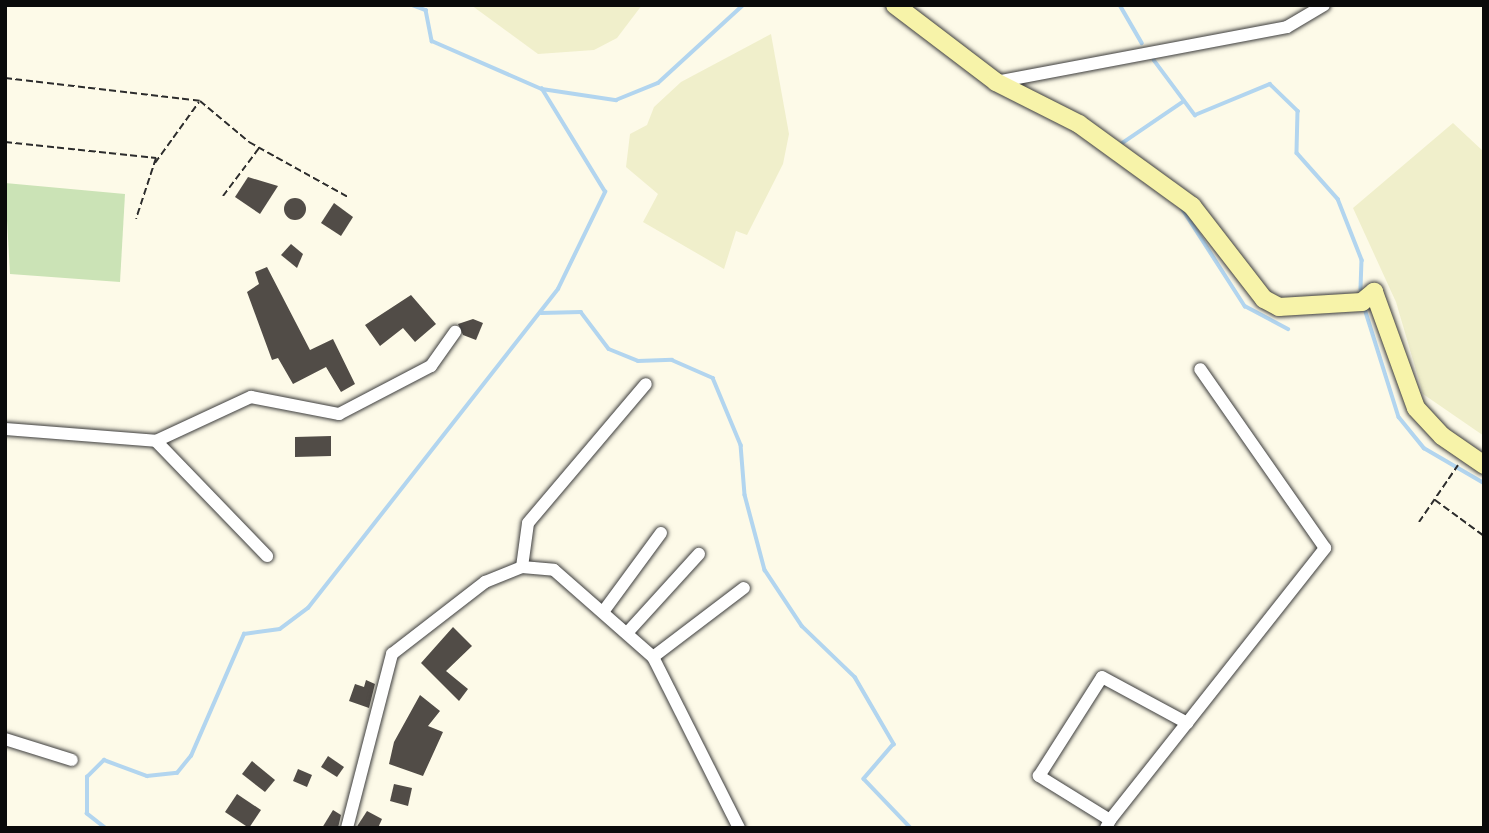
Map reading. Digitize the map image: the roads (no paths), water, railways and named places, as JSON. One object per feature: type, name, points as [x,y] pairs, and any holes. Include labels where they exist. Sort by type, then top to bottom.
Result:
[{"type":"street","points":[[895,5],[996,82],[1079,124],[1192,206],[1240,272],[1279,307],[1362,302],[1374,292],[1416,408],[1466,453],[1484,465]]},
{"type":"street","points":[[996,82],[1287,27],[1324,5]]},
{"type":"street","points":[[5,429],[156,441],[251,397],[339,414],[431,366],[455,332]]},
{"type":"street","points":[[1187,723],[1102,677],[1039,776],[1108,824],[1325,548],[1200,369]]},
{"type":"street","points":[[522,567],[528,523],[646,384]]},
{"type":"street","points":[[156,441],[267,556]]},
{"type":"street","points":[[603,612],[661,533]]},
{"type":"street","points":[[627,634],[699,554]]},
{"type":"street","points":[[347,828],[392,654],[485,582],[522,567],[554,570],[653,657],[739,828]]},
{"type":"street","points":[[653,657],[744,588]]},
{"type":"street","points":[[5,738],[72,760]]},
{"type":"waterway","points":[[412,5],[426,10],[432,41],[542,89],[616,100],[658,83],[743,5]]},
{"type":"waterway","points":[[1120,5],[1142,43]]},
{"type":"waterway","points":[[1154,60],[1195,115],[1270,84],[1298,111],[1297,153],[1338,199],[1362,260],[1361,289]]},
{"type":"waterway","points":[[105,828],[87,814],[87,777],[104,760],[147,776],[177,773],[191,756],[244,634],[280,629],[308,608],[558,289],[605,192],[542,89]]},
{"type":"waterway","points":[[1121,144],[1184,101]]},
{"type":"waterway","points":[[1182,208],[1245,306],[1288,329]]},
{"type":"waterway","points":[[541,313],[581,312],[609,349],[638,361],[672,360],[713,378],[741,445],[745,495],[765,570],[802,626],[855,677],[894,744],[864,779],[911,828]]},
{"type":"waterway","points":[[1366,312],[1399,417],[1424,448],[1484,483]]}]
